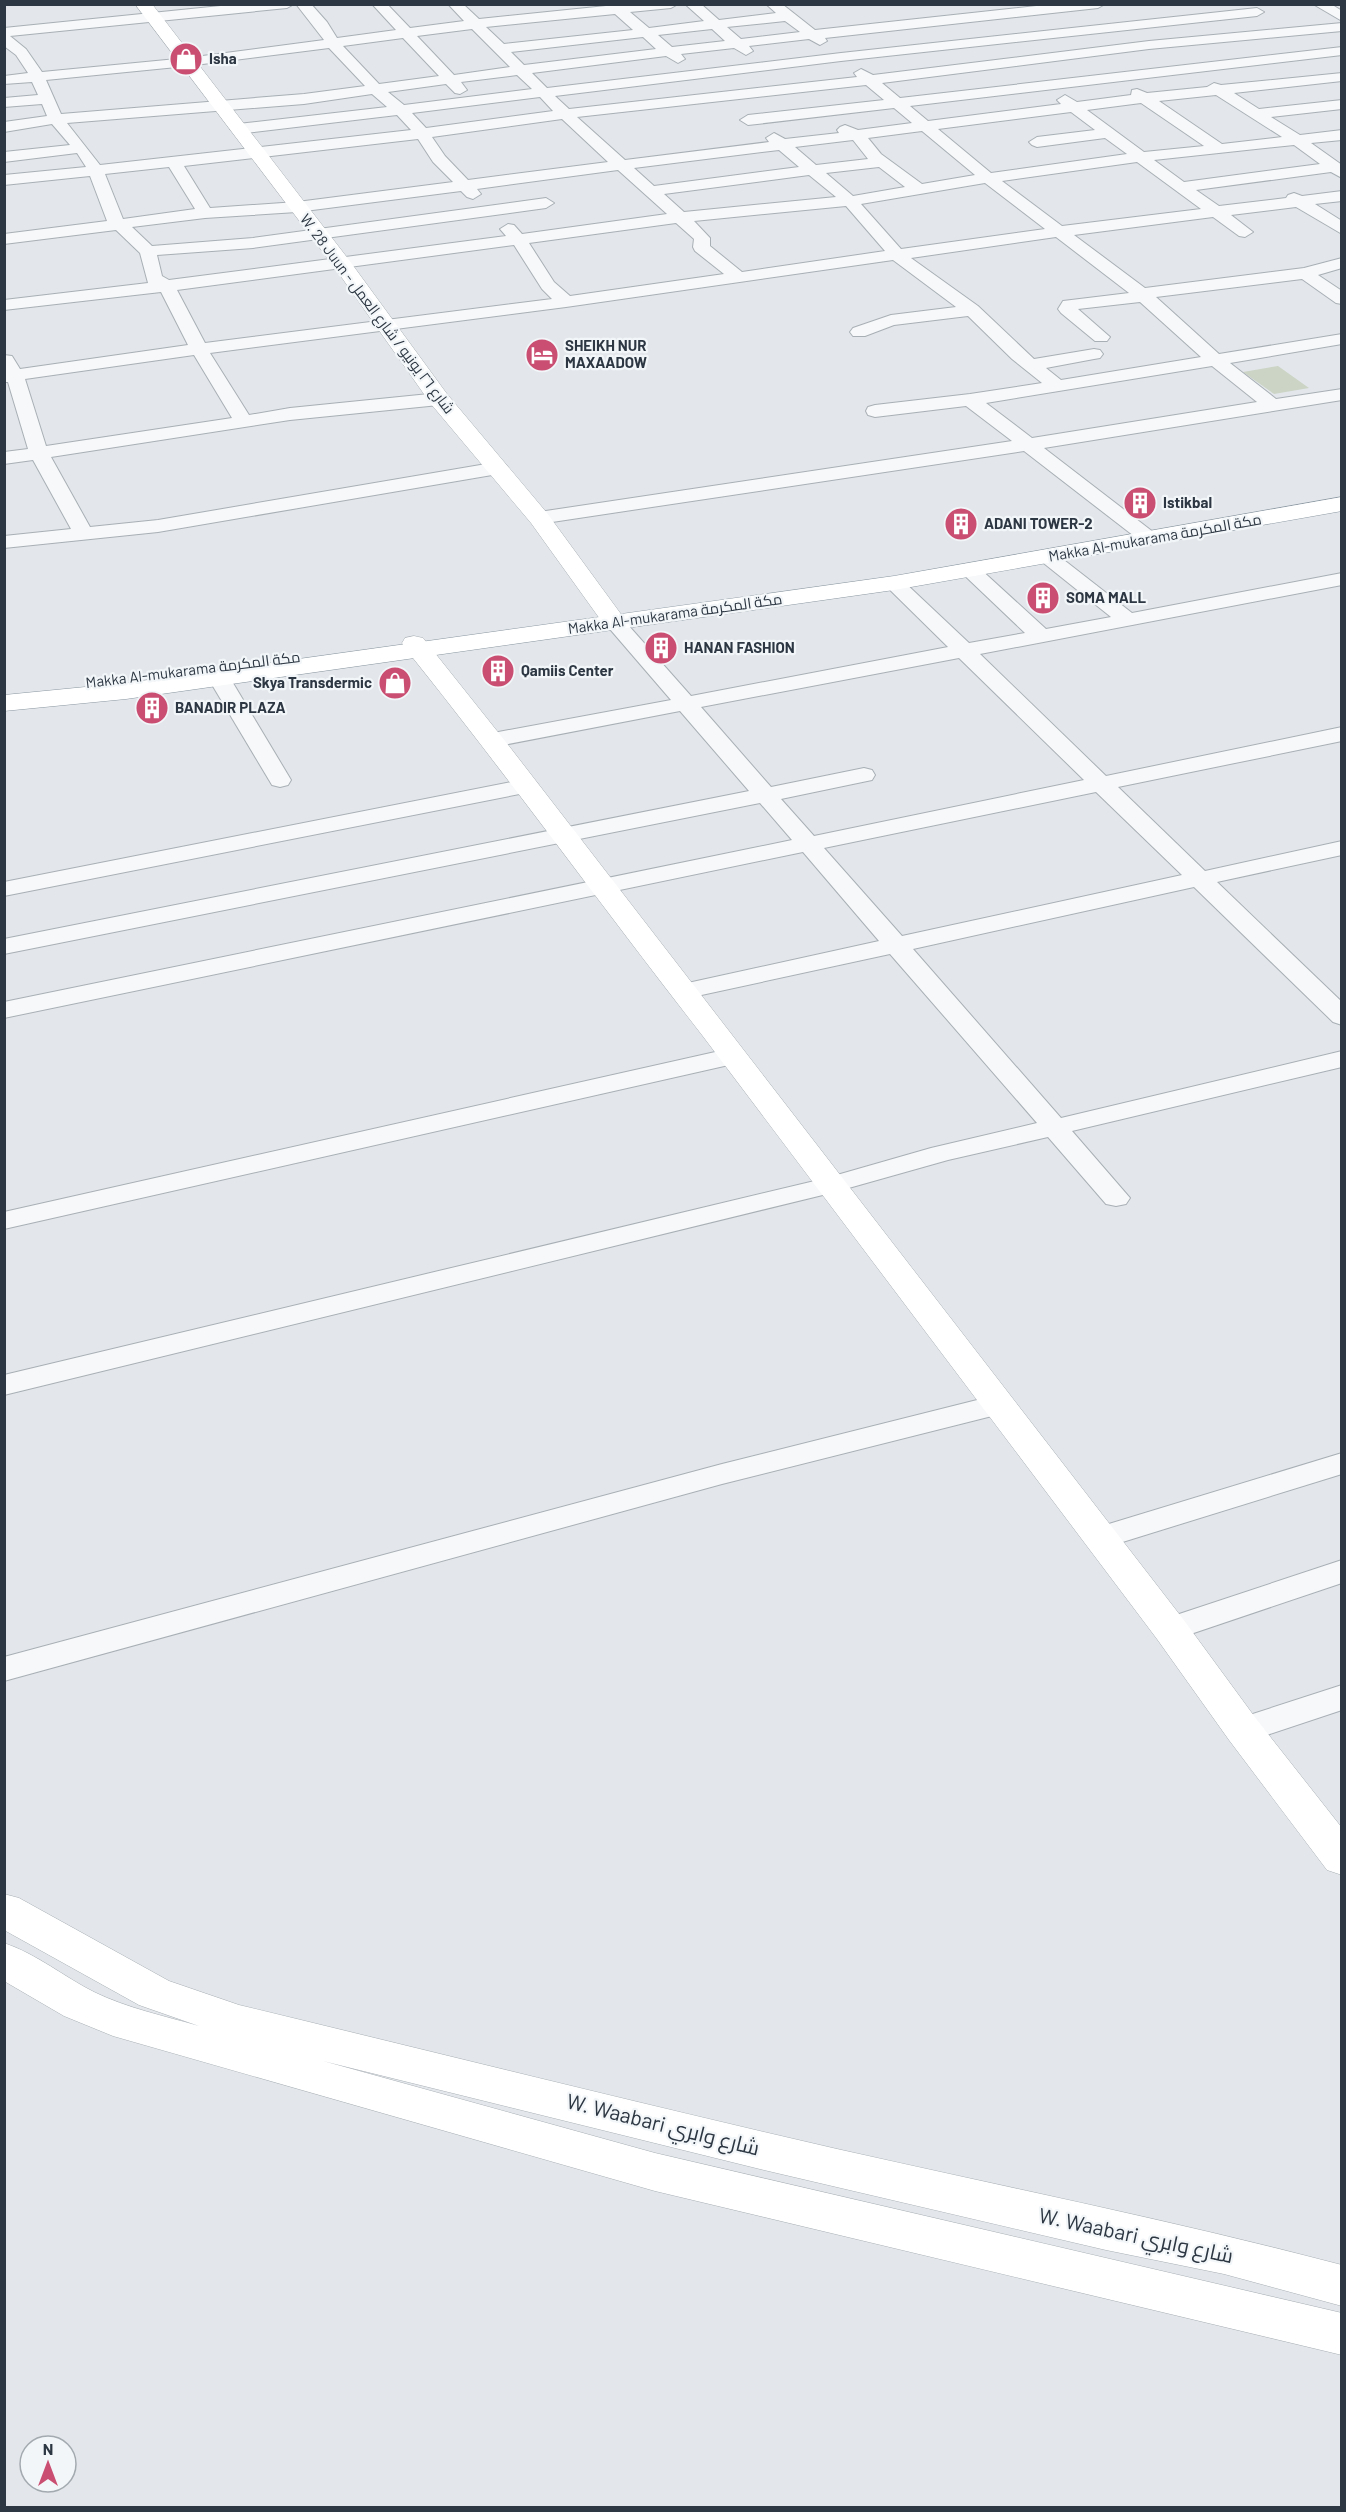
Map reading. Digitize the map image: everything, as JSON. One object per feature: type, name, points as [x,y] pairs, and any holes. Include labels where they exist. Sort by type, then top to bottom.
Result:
[{"type":"main road","name":"W. 28 Juun - شارع ٢٦ يونيو / شارع العمل","points":[[149,11],[342,264],[439,399],[538,518],[611,617]]},
{"type":"main road","name":"Makka Al-mukarama مكة المكرمة","points":[[611,617],[894,584],[1048,557],[1341,494]]},
{"type":"main road","name":"Makka Al-mukarama مكة المكرمة","points":[[4,703],[126,691],[219,678],[1341,504]]},
{"type":"main road","name":"Makka Al-mukarama مكة المكرمة","points":[[4,690],[110,682],[417,647]]},
{"type":"main road","points":[[417,647],[493,740],[640,937],[1170,1629],[1341,1859]]},
{"type":"main road","name":"W. Waabari شارع وابري","points":[[4,1910],[154,1993],[238,2022],[776,2154],[1106,2230],[1224,2254],[1341,2286]]},
{"type":"main road","points":[[4,1960],[79,2004],[128,2024],[621,2162],[1341,2334]]},
{"type":"street","points":[[4,32],[149,11],[287,4]]},
{"type":"street","points":[[303,4],[322,25],[333,43],[376,90],[402,111],[439,159],[519,240],[548,285],[566,302]]},
{"type":"street","points":[[379,4],[492,125]]},
{"type":"street","points":[[455,4],[619,165],[681,217],[702,238],[701,247],[737,276]]},
{"type":"street","points":[[534,4],[621,84]]},
{"type":"street","points":[[4,80],[187,62],[613,7],[671,4]]},
{"type":"street","points":[[692,4],[765,67],[797,90],[820,112],[845,130],[858,136],[875,157],[917,188]]},
{"type":"street","points":[[774,4],[928,126],[988,178],[1062,231],[1143,295],[1216,361],[1272,405]]},
{"type":"street","points":[[926,4],[945,21],[1043,84],[1245,232]]},
{"type":"street","points":[[1004,4],[1220,149]]},
{"type":"street","points":[[1320,4],[1341,17]]},
{"type":"street","points":[[4,127],[56,119],[304,99],[595,60],[1088,5],[1297,140],[1337,170]]},
{"type":"street","points":[[613,7],[671,52],[748,120],[782,143],[850,201],[897,255],[972,310],[1030,365],[1058,386]]},
{"type":"street","points":[[238,129],[841,57],[1120,27],[1251,8],[1292,32],[1334,52],[1341,62]]},
{"type":"street","points":[[502,49],[788,16]]},
{"type":"street","points":[[4,180],[257,154],[565,114],[797,90],[1149,45],[1341,27]]},
{"type":"street","points":[[4,38],[21,52],[37,76],[56,119],[96,170],[114,219],[148,251],[154,279],[166,285],[199,349],[243,420]]},
{"type":"street","points":[[4,56],[21,52]]},
{"type":"street","points":[[1242,52],[1337,108]]},
{"type":"street","points":[[748,120],[1334,52]]},
{"type":"street","points":[[4,238],[205,213],[297,207],[1143,98],[1341,77]]},
{"type":"street","points":[[4,103],[48,99]]},
{"type":"street","points":[[1256,114],[1337,108]]},
{"type":"street","points":[[1037,142],[1108,133]]},
{"type":"street","points":[[4,305],[342,264],[681,217],[850,201],[917,188],[1143,157],[1341,135]]},
{"type":"street","points":[[4,157],[81,148]]},
{"type":"street","points":[[1235,158],[1341,229]]},
{"type":"street","points":[[651,191],[883,162]]},
{"type":"street","points":[[174,163],[205,213]]},
{"type":"street","points":[[1183,188],[1263,176],[1337,170]]},
{"type":"street","points":[[10,376],[386,324],[566,302],[1062,231],[1341,196]]},
{"type":"street","points":[[148,251],[254,243],[546,203]]},
{"type":"street","points":[[1101,337],[1067,309],[1069,305],[1305,273],[1341,263]]},
{"type":"street","points":[[1305,273],[1341,299]]},
{"type":"street","points":[[860,332],[891,320],[972,310]]},
{"type":"street","points":[[875,411],[970,400],[1341,339]]},
{"type":"street","points":[[1030,365],[1094,354]]},
{"type":"street","points":[[4,357],[39,453],[83,532]]},
{"type":"street","points":[[538,518],[1026,445],[1341,394]]},
{"type":"street","points":[[4,458],[121,442],[243,420],[363,405],[439,399]]},
{"type":"street","points":[[970,400],[1145,535]]},
{"type":"street","points":[[4,542],[158,526],[498,468]]},
{"type":"street","points":[[1048,557],[1128,619]]},
{"type":"street","points":[[970,570],[1040,635]]},
{"type":"street","points":[[493,740],[1341,579]]},
{"type":"street","points":[[894,584],[1341,1017]]},
{"type":"street","points":[[611,617],[1116,1198]]},
{"type":"street","points":[[219,678],[280,780]]},
{"type":"street","points":[[4,1010],[1341,734]]},
{"type":"street","points":[[4,946],[864,775]]},
{"type":"street","points":[[4,889],[527,786]]},
{"type":"street","points":[[683,991],[1341,848]]},
{"type":"street","points":[[4,1221],[733,1056]]},
{"type":"street","points":[[4,1385],[831,1185],[941,1154],[1341,1059]]},
{"type":"street","points":[[4,1669],[722,1474],[997,1405]]},
{"type":"street","points":[[1100,1538],[1341,1463]]},
{"type":"street","points":[[1170,1629],[1341,1571]]},
{"type":"street","points":[[1243,1730],[1341,1697]]},
{"type":"green space","points":[[1278,366],[1309,388],[1274,394],[1243,372]]},
{"type":"place","name":"Isha","points":[[186,59]]},
{"type":"place","name":"SHEIKH NUR MAXAADOW","points":[[542,355]]},
{"type":"place","name":"Istikbal","points":[[1140,503]]},
{"type":"place","name":"ADANI TOWER-2","points":[[961,524]]},
{"type":"place","name":"SOMA MALL","points":[[1043,598]]},
{"type":"place","name":"HANAN FASHION","points":[[661,648]]},
{"type":"place","name":"Qamiis Center","points":[[498,671]]},
{"type":"place","name":"Skya Transdermic","points":[[395,683]]},
{"type":"place","name":"BANADIR PLAZA","points":[[152,708]]}]
